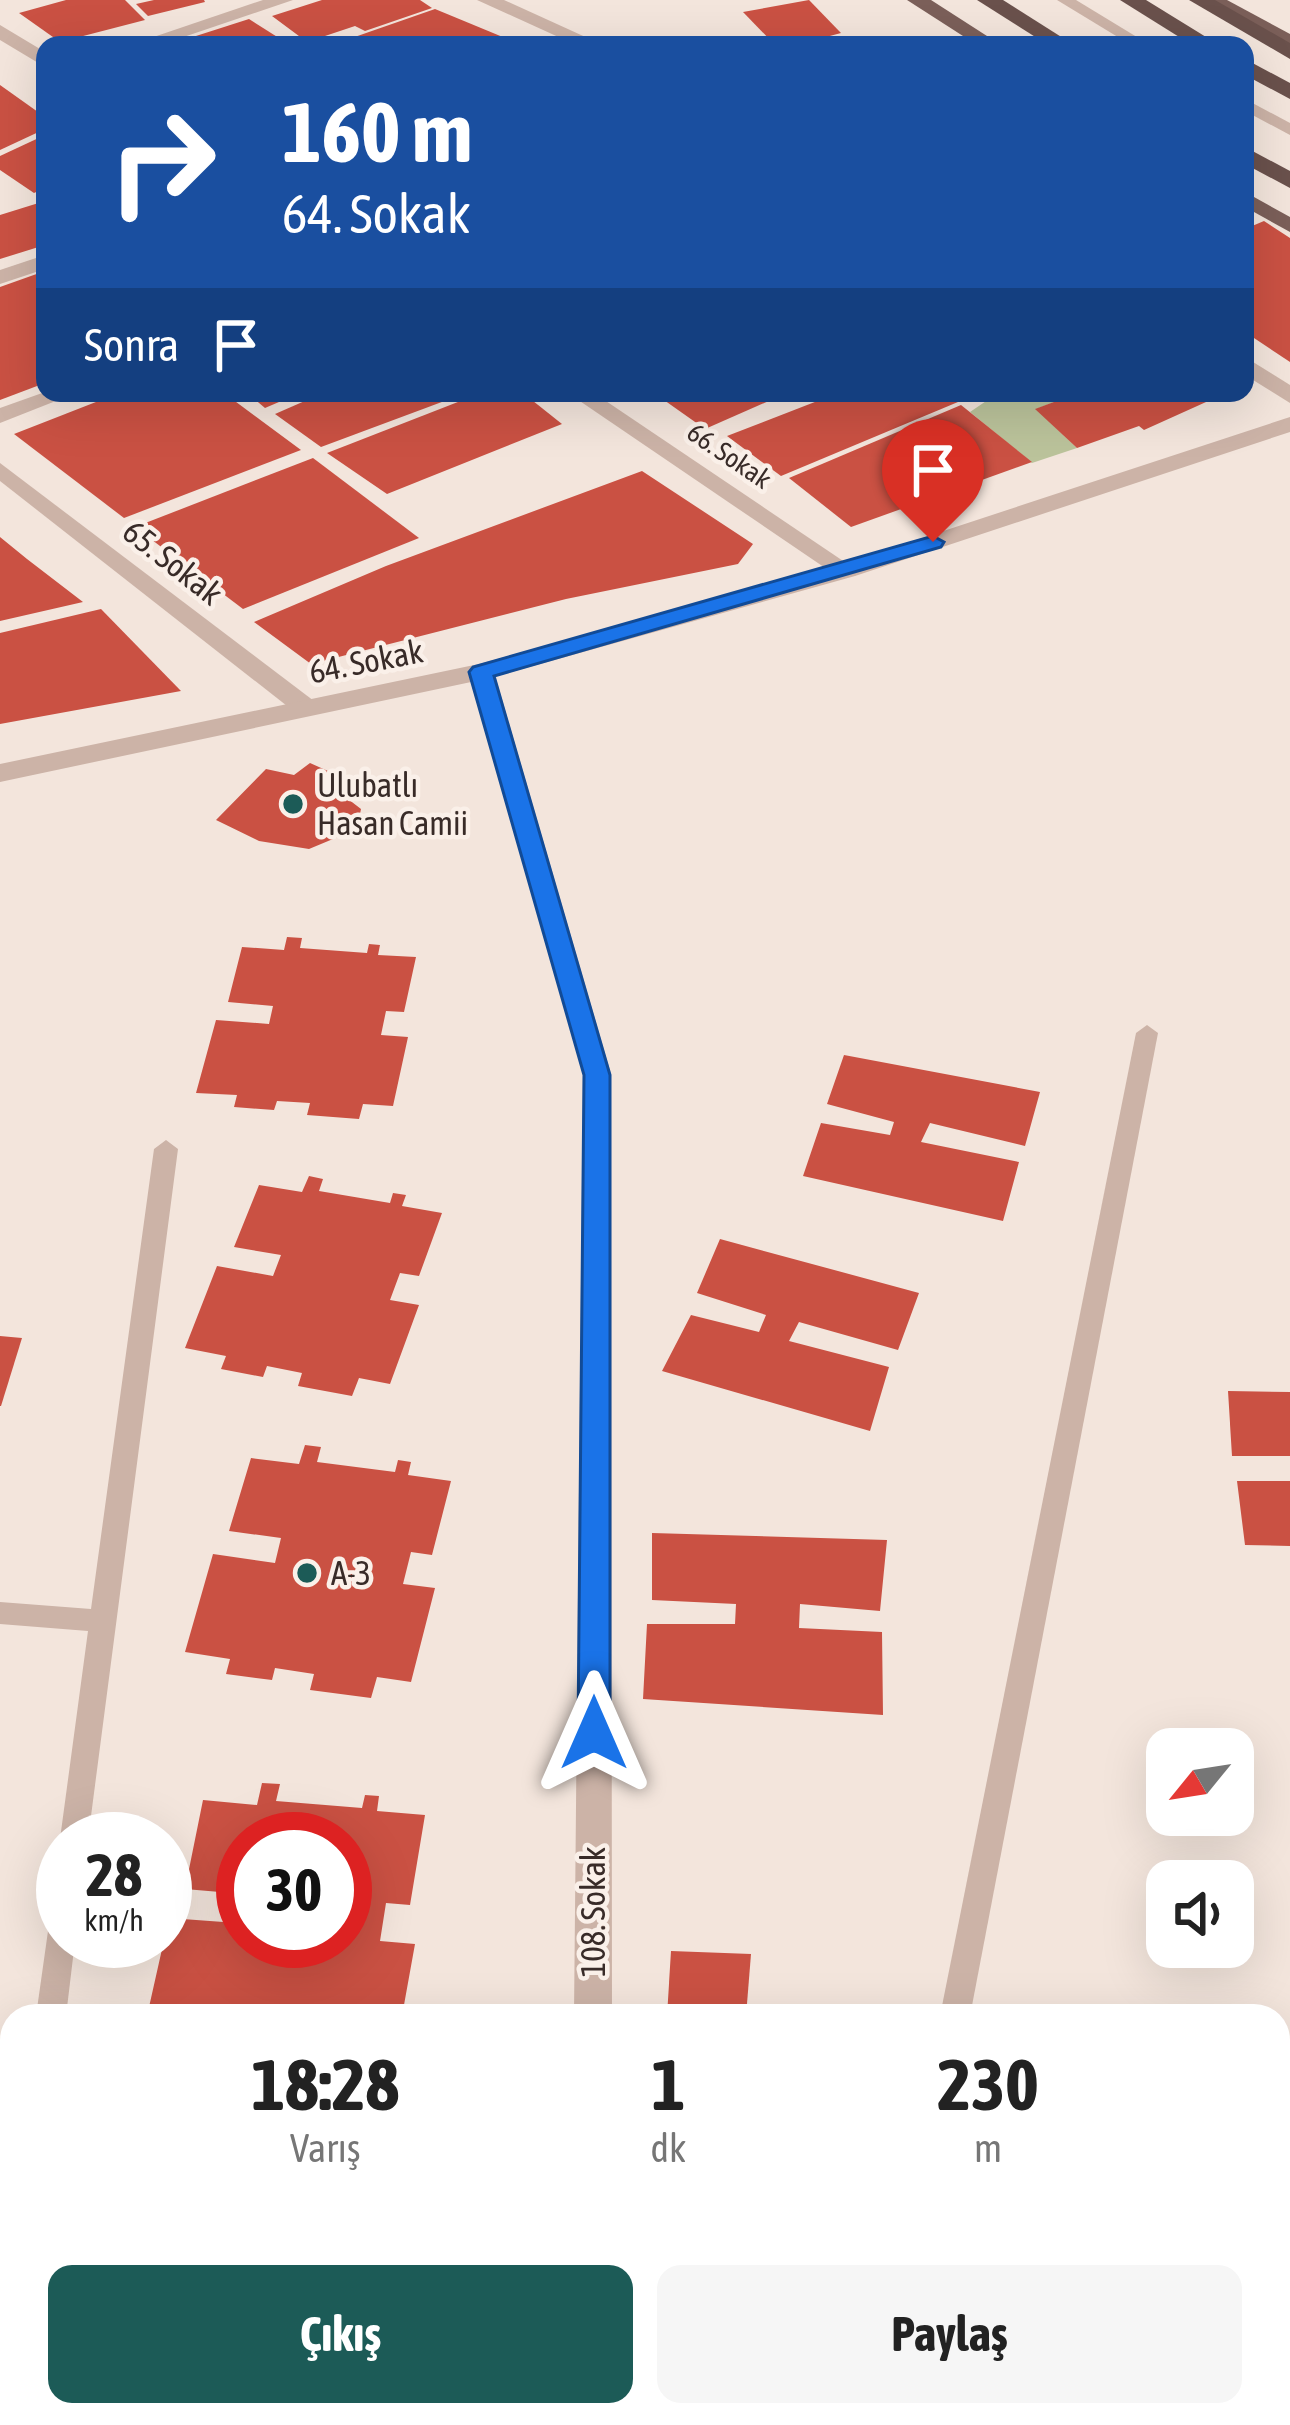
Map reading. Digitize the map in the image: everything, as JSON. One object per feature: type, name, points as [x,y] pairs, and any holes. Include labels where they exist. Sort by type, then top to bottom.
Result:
[{"type":"highway","points":[[988,0],[1048,36]]},
{"type":"highway","points":[[1130,0],[1192,36]]},
{"type":"highway","points":[[1200,0],[1290,52]]},
{"type":"highway","points":[[1254,71],[1290,92]]},
{"type":"highway","points":[[1254,159],[1290,181]]},
{"type":"main road","points":[[917,0],[973,36]]},
{"type":"main road","points":[[1212,0],[1290,42]]},
{"type":"main road","points":[[1254,204],[1290,226]]},
{"type":"street","points":[[169,36],[283,0]]},
{"type":"street","points":[[487,0],[571,36]]},
{"type":"street","points":[[0,31],[36,55]]},
{"type":"street","points":[[0,277],[36,265]]},
{"type":"street","points":[[1254,370],[1290,396]]},
{"type":"street","points":[[0,416],[40,402]]},
{"type":"street","name":"66. Sokak","points":[[592,402],[846,571]]},
{"type":"street","name":"64. Sokak","points":[[0,773],[481,672],[846,571],[1290,424]]},
{"type":"street","name":"65. Sokak","points":[[0,470],[305,706]]},
{"type":"street","name":"108. Sokak","points":[[481,672],[597,1075],[593,2004]]},
{"type":"lane","points":[[1065,0],[1127,36]]},
{"type":"lane","points":[[1254,109],[1290,130]]},
{"type":"lane","points":[[958,2004],[1148,1033]]},
{"type":"lane","points":[[78,1812],[166,1148]]},
{"type":"lane","points":[[0,1613],[104,1621]]},
{"type":"lane","points":[[53,2004],[57,1968]]},
{"type":"green space","points":[[985,402],[1054,402],[1036,409],[1077,448],[1032,463],[970,412]]},
{"type":"building","points":[[66,0],[125,0],[145,20],[83,36],[52,36],[19,13]]},
{"type":"building","points":[[322,0],[420,0],[432,8],[365,31],[355,26],[325,36],[299,36],[272,16]]},
{"type":"building","points":[[809,0],[841,33],[766,36],[743,12]]},
{"type":"building","points":[[205,2],[148,16],[136,4]]},
{"type":"building","points":[[435,9],[500,36],[357,36]]},
{"type":"building","points":[[249,19],[276,36],[196,36]]},
{"type":"building","points":[[0,85],[36,111],[36,133],[0,150]]},
{"type":"building","points":[[36,139],[36,192],[0,170],[0,156]]},
{"type":"building","points":[[36,204],[36,248],[0,259],[0,215]]},
{"type":"building","points":[[1264,221],[1290,238],[1290,362],[1254,338],[1254,225]]},
{"type":"building","points":[[36,274],[36,386],[0,400],[0,287]]},
{"type":"building","points":[[96,402],[236,402],[301,450],[124,518],[14,434]]},
{"type":"building","points":[[302,402],[442,402],[321,447],[275,414]]},
{"type":"building","points":[[458,402],[534,402],[562,424],[387,494],[327,453]]},
{"type":"building","points":[[667,402],[766,402],[705,429]]},
{"type":"building","points":[[815,402],[958,402],[781,476],[727,436]]},
{"type":"building","points":[[1054,402],[1206,402],[1144,430],[1139,426],[1077,448],[1035,409]]},
{"type":"building","points":[[961,405],[1032,462],[851,527],[789,478]]},
{"type":"building","points":[[313,458],[419,538],[243,609],[135,527]]},
{"type":"building","points":[[642,471],[753,544],[738,564],[566,599],[311,664],[254,622],[386,566]]},
{"type":"building","points":[[0,537],[27,559],[83,602],[0,621]]},
{"type":"building","points":[[101,609],[181,691],[0,724],[0,633]]},
{"type":"building","name":"Ulubatlı Hasan Camii","points":[[310,763],[357,784],[348,799],[361,809],[357,829],[309,849],[259,841],[216,820],[266,769],[294,775]]},
{"type":"building","points":[[287,937],[302,938],[300,948],[367,953],[369,944],[380,945],[378,955],[416,957],[404,1012],[386,1011],[381,1035],[408,1037],[393,1106],[363,1104],[359,1119],[307,1115],[310,1103],[277,1101],[274,1110],[234,1107],[237,1095],[196,1093],[216,1020],[269,1024],[273,1006],[228,1002],[242,947],[284,950]]},
{"type":"building","points":[[844,1055],[1040,1092],[1025,1146],[930,1123],[921,1142],[1019,1162],[1003,1221],[803,1176],[821,1123],[890,1135],[894,1122],[827,1104]]},
{"type":"building","points":[[309,1176],[323,1179],[319,1191],[390,1203],[393,1193],[406,1195],[402,1206],[442,1213],[419,1276],[400,1273],[390,1300],[419,1305],[390,1384],[359,1378],[352,1396],[298,1386],[302,1373],[267,1366],[263,1377],[221,1369],[226,1356],[185,1348],[217,1266],[273,1276],[281,1255],[234,1247],[259,1185],[302,1192]]},
{"type":"building","points":[[720,1239],[919,1293],[898,1350],[799,1322],[789,1341],[889,1367],[870,1431],[662,1371],[691,1315],[759,1332],[766,1315],[697,1293]]},
{"type":"building","points":[[0,1336],[22,1338],[1,1406],[0,1406]]},
{"type":"building","points":[[1228,1391],[1290,1392],[1290,1456],[1232,1456]]},
{"type":"building","name":"A-3","points":[[305,1445],[321,1447],[317,1462],[395,1472],[398,1460],[411,1462],[408,1475],[451,1481],[432,1555],[411,1552],[403,1584],[435,1588],[411,1682],[377,1677],[371,1698],[310,1690],[314,1674],[275,1668],[272,1680],[226,1674],[230,1659],[185,1652],[213,1554],[275,1563],[281,1538],[229,1531],[251,1458],[299,1464]]},
{"type":"building","points":[[1237,1481],[1290,1481],[1290,1546],[1245,1545]]},
{"type":"building","points":[[652,1533],[887,1540],[880,1611],[800,1604],[799,1628],[882,1632],[883,1715],[643,1699],[647,1624],[735,1624],[736,1604],[652,1600]]},
{"type":"building","points":[[262,1783],[280,1784],[276,1801],[362,1808],[365,1795],[379,1796],[377,1811],[425,1815],[410,1905],[386,1903],[380,1941],[415,1944],[404,2004],[150,2004],[158,1968],[192,1968],[192,1920],[216,1921],[216,1968],[372,1968],[372,1812],[216,1812],[216,1892],[192,1890],[192,1854],[203,1800],[257,1805]]},
{"type":"building","points":[[671,1951],[751,1954],[747,2004],[668,2004]]},
{"type":"place","name":"Ulubatlı Hasan Camii","points":[[293,804]]},
{"type":"place","name":"A-3","points":[[307,1573]]},
{"type":"route","points":[[594,1733],[597,1075],[481,672],[846,571],[933,542]]}]
